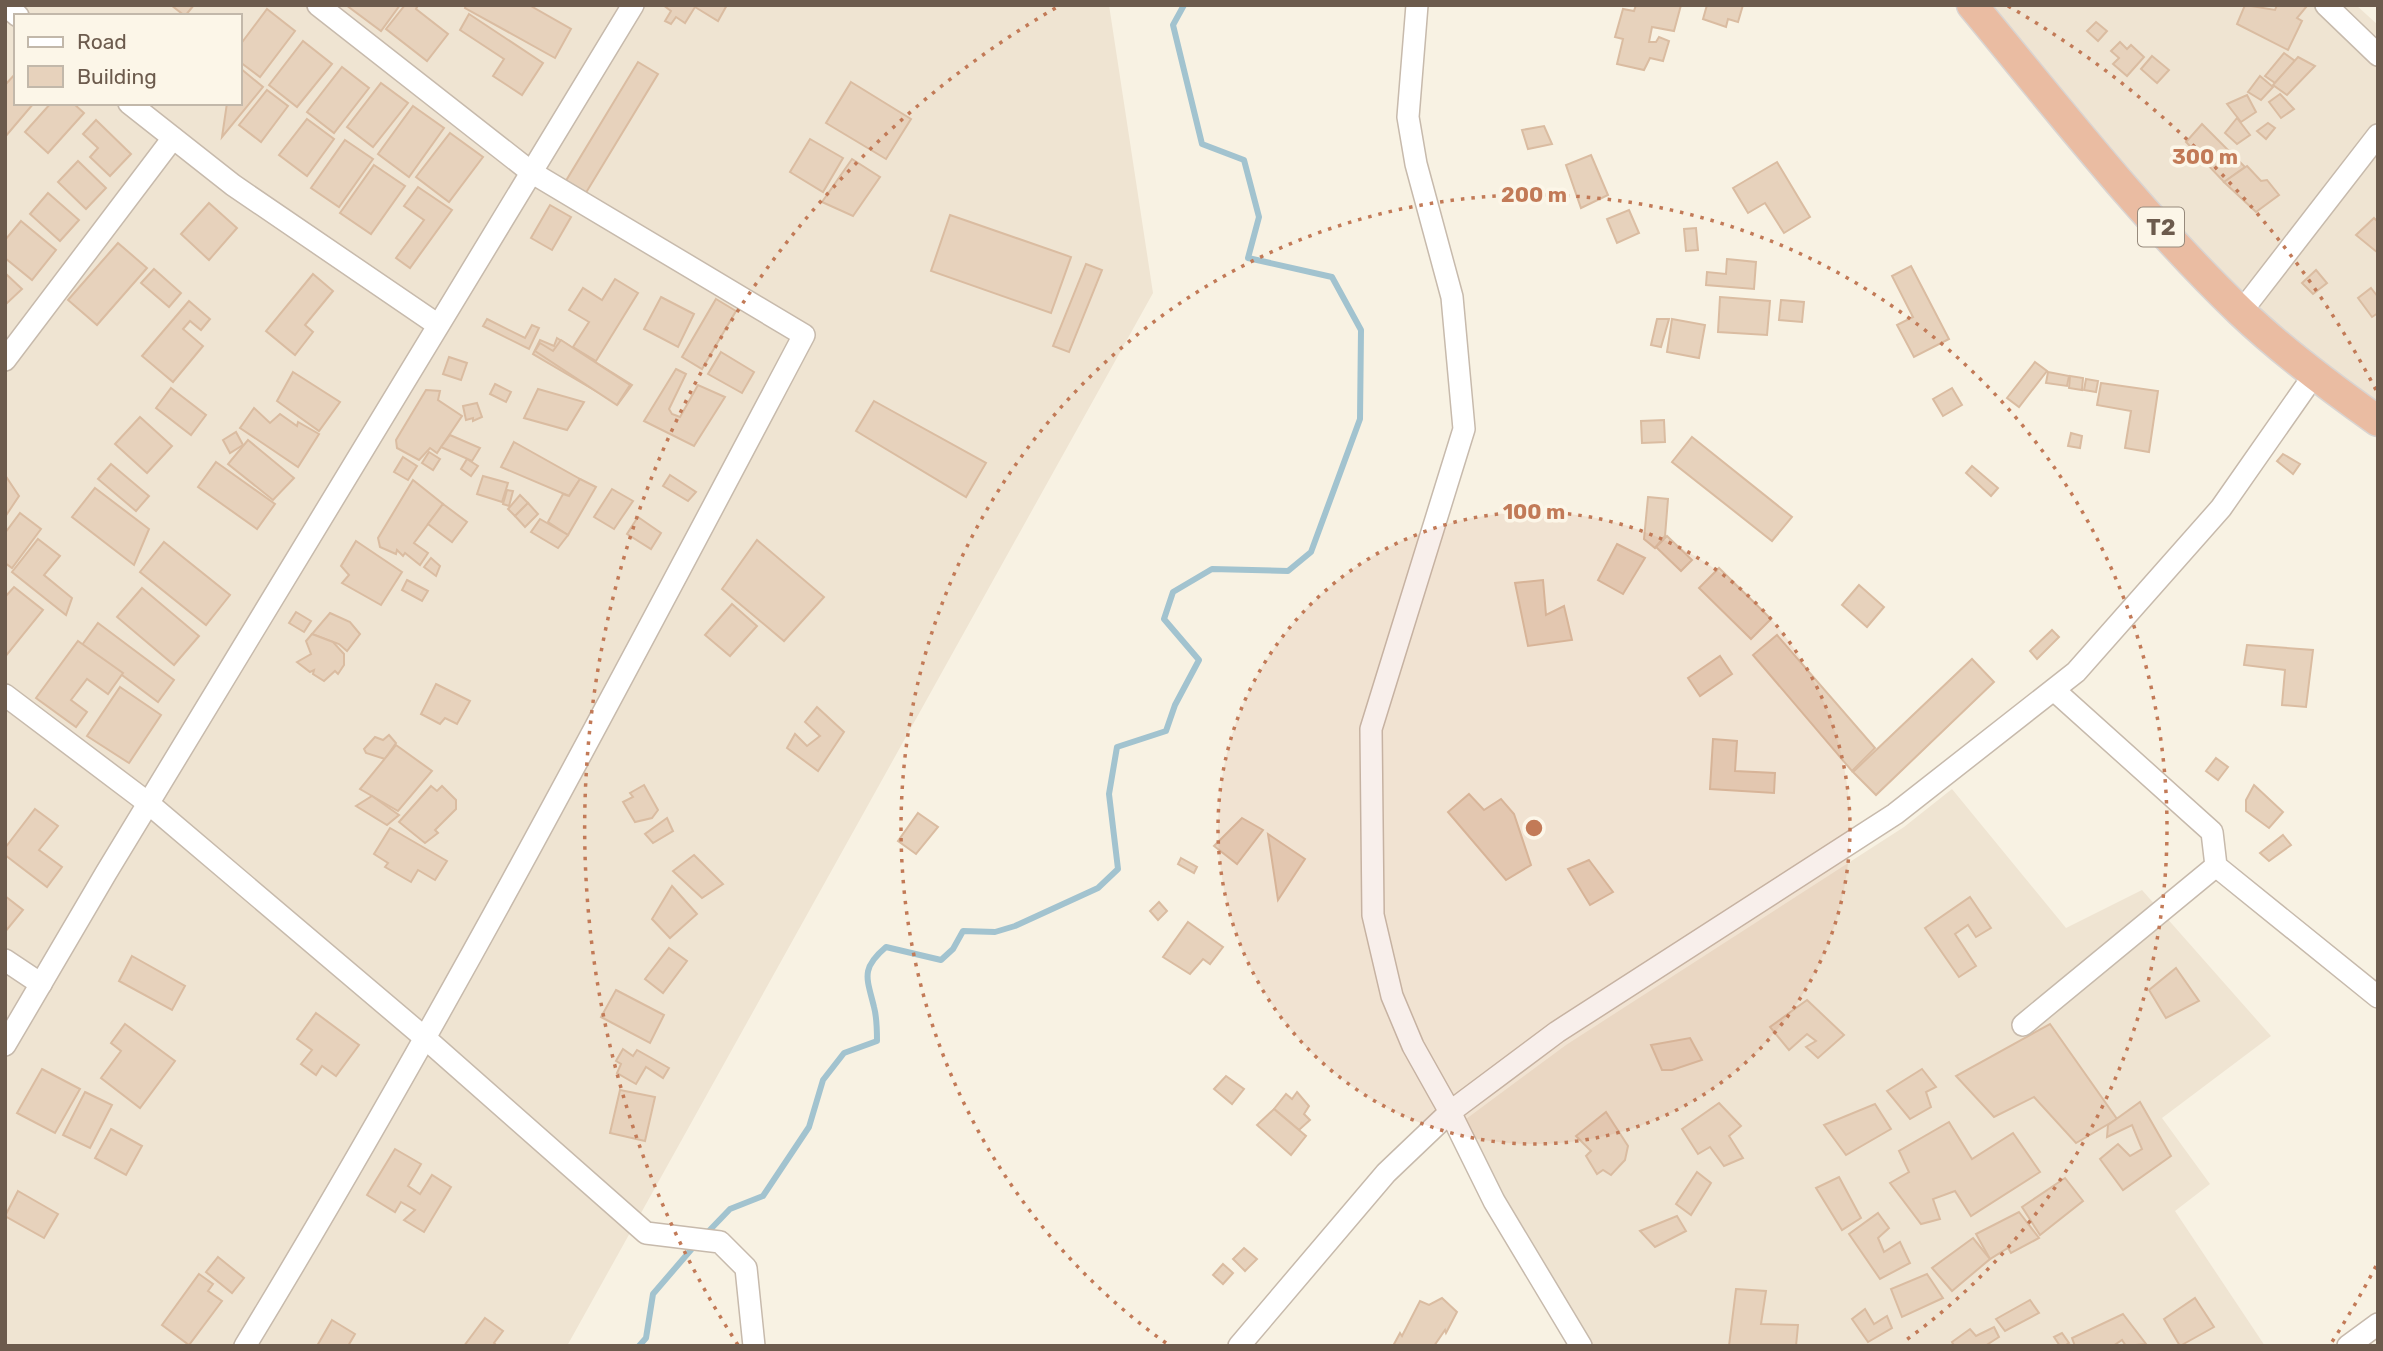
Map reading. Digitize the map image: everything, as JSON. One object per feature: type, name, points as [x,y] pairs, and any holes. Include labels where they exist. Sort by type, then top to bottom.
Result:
[{"type":"highway","name":"T2","points":[[1972,5],[2120,184],[2241,312],[2314,375],[2378,421]]},
{"type":"street","points":[[245,1346],[325,1215],[425,1038],[618,687],[804,335],[531,172],[318,5]]},
{"type":"street","points":[[5,1045],[148,803],[633,5]]},
{"type":"street","points":[[1417,5],[1408,117],[1416,164],[1452,297],[1464,429],[1371,729],[1373,915],[1392,996],[1413,1046],[1450,1112],[1494,1201],[1581,1346]]},
{"type":"street","points":[[2326,5],[2378,55]]},
{"type":"street","points":[[132,105],[233,185],[438,325]]},
{"type":"street","points":[[2241,312],[2378,135]]},
{"type":"street","points":[[5,360],[173,138]]},
{"type":"street","points":[[1238,1346],[1386,1173],[1450,1112],[1557,1032],[1895,814],[2076,672],[2221,508],[2314,375]]},
{"type":"street","points":[[2054,690],[2212,832],[2216,866],[2378,997]]},
{"type":"street","points":[[5,695],[148,803],[425,1038],[646,1233],[720,1242],[746,1268],[754,1346]]},
{"type":"street","points":[[2023,1025],[2216,866]]},
{"type":"street","points":[[5,960],[41,984]]},
{"type":"street","points":[[2348,1346],[2378,1324]]},
{"type":"shaded area","points":[[5,5],[1109,5],[1153,293],[567,1346],[5,1346]]},
{"type":"shaded area","points":[[1987,5],[2356,5],[2378,25],[2378,407],[2249,304],[2128,176]]},
{"type":"shaded area","points":[[1952,789],[2066,928],[2142,890],[2271,1036],[2162,1118],[2210,1184],[2175,1211],[2265,1346],[1594,1346],[1504,1196],[1466,1119],[1566,1045],[1904,827]]},
{"type":"building","points":[[171,5],[194,5],[187,14]]},
{"type":"building","points":[[346,5],[400,5],[381,31]]},
{"type":"building","points":[[405,5],[418,5],[416,9],[448,34],[427,61],[386,29]]},
{"type":"building","points":[[466,5],[529,5],[571,29],[555,58],[465,8]]},
{"type":"building","points":[[663,5],[727,5],[718,21],[695,7],[685,23],[676,17],[671,24],[665,21],[671,11]]},
{"type":"building","points":[[1636,5],[1681,5],[1674,31],[1652,27],[1649,42],[1656,42],[1659,37],[1669,41],[1663,61],[1650,58],[1644,70],[1617,64],[1623,39],[1615,37],[1623,9],[1634,11]]},
{"type":"building","points":[[1707,5],[1743,5],[1738,22],[1728,19],[1726,27],[1703,19]]},
{"type":"building","points":[[2245,5],[2275,10],[2277,5],[2307,6],[2297,18],[2302,21],[2288,50],[2237,24]]},
{"type":"building","points":[[267,9],[295,31],[260,77],[242,64],[242,42]]},
{"type":"building","points":[[469,14],[543,63],[522,95],[493,76],[504,59],[460,30]]},
{"type":"building","points":[[2096,22],[2107,31],[2098,41],[2087,31]]},
{"type":"building","points":[[303,41],[332,64],[297,107],[269,85]]},
{"type":"building","points":[[2120,42],[2127,49],[2131,45],[2144,57],[2127,76],[2113,64],[2119,58],[2111,51]]},
{"type":"building","points":[[2284,53],[2295,61],[2275,83],[2265,76]]},
{"type":"building","points":[[2152,56],[2169,70],[2157,83],[2141,69]]},
{"type":"building","points":[[2298,57],[2315,66],[2287,95],[2273,85]]},
{"type":"building","points":[[638,62],[658,74],[584,196],[564,184]]},
{"type":"building","points":[[342,67],[369,88],[334,133],[307,112]]},
{"type":"building","points":[[242,70],[263,87],[222,137],[227,105],[242,105]]},
{"type":"building","points":[[14,75],[14,105],[32,105],[5,137],[5,85]]},
{"type":"building","points":[[2260,76],[2273,87],[2261,100],[2248,92]]},
{"type":"building","points":[[851,82],[911,119],[886,159],[826,123]]},
{"type":"building","points":[[381,83],[408,103],[373,147],[347,127]]},
{"type":"building","points":[[267,90],[288,106],[261,142],[239,125]]},
{"type":"building","points":[[2280,94],[2294,109],[2281,118],[2269,102]]},
{"type":"building","points":[[2247,95],[2256,112],[2241,122],[2227,104]]},
{"type":"building","points":[[49,105],[75,105],[84,113],[48,153],[25,132]]},
{"type":"building","points":[[413,106],[444,128],[409,177],[378,154]]},
{"type":"building","points":[[2237,118],[2250,135],[2237,144],[2225,133]]},
{"type":"building","points":[[307,119],[334,139],[307,176],[279,155]]},
{"type":"building","points":[[96,120],[131,154],[110,176],[90,157],[98,148],[83,134]]},
{"type":"building","points":[[2268,123],[2275,128],[2266,139],[2257,131]]},
{"type":"building","points":[[2202,124],[2245,167],[2224,182],[2186,142]]},
{"type":"building","points":[[1544,126],[1552,144],[1528,149],[1522,130]]},
{"type":"building","points":[[450,133],[483,157],[449,202],[416,177]]},
{"type":"building","points":[[810,139],[843,158],[823,192],[790,172]]},
{"type":"building","points":[[345,140],[373,159],[339,207],[311,188]]},
{"type":"building","points":[[1591,155],[1608,195],[1581,208],[1566,165]]},
{"type":"building","points":[[852,159],[880,177],[853,216],[822,202]]},
{"type":"building","points":[[78,161],[106,188],[86,209],[58,182]]},
{"type":"building","points":[[1777,162],[1810,217],[1784,233],[1765,203],[1748,213],[1733,188]]},
{"type":"building","points":[[374,165],[405,186],[371,234],[340,213]]},
{"type":"building","points":[[2247,166],[2261,181],[2267,180],[2279,195],[2256,212],[2224,182]]},
{"type":"building","points":[[418,187],[452,210],[410,268],[396,258],[424,220],[404,206]]},
{"type":"building","points":[[48,193],[79,220],[60,241],[30,214]]},
{"type":"building","points":[[209,203],[237,228],[209,260],[181,234]]},
{"type":"building","points":[[550,205],[571,217],[552,250],[531,238]]},
{"type":"building","points":[[1629,210],[1639,233],[1617,243],[1607,219]]},
{"type":"building","points":[[950,215],[1071,257],[1051,313],[931,271]]},
{"type":"building","points":[[2374,218],[2378,222],[2378,253],[2356,235]]},
{"type":"building","points":[[21,221],[56,250],[32,280],[5,258],[5,240]]},
{"type":"building","points":[[1696,228],[1698,250],[1686,251],[1684,229]]},
{"type":"building","points":[[118,243],[147,268],[97,325],[68,300]]},
{"type":"building","points":[[1727,259],[1756,262],[1754,289],[1706,285],[1707,272],[1726,274]]},
{"type":"building","points":[[1086,264],[1102,270],[1069,352],[1053,346]]},
{"type":"building","points":[[1911,266],[1949,339],[1914,357],[1897,325],[1913,317],[1892,276]]},
{"type":"building","points":[[154,269],[181,293],[169,307],[141,283]]},
{"type":"building","points":[[2316,270],[2327,283],[2313,294],[2302,283]]},
{"type":"building","points":[[5,273],[22,289],[5,305]]},
{"type":"building","points":[[313,274],[333,291],[305,325],[313,332],[295,355],[266,331]]},
{"type":"building","points":[[615,279],[638,293],[596,361],[573,347],[589,322],[569,310],[583,288],[602,300]]},
{"type":"building","points":[[2371,288],[2378,297],[2378,313],[2372,317],[2358,298]]},
{"type":"building","points":[[661,297],[694,314],[678,347],[644,329]]},
{"type":"building","points":[[1720,297],[1770,301],[1767,335],[1718,332]]},
{"type":"building","points":[[716,299],[736,311],[702,369],[682,357]]},
{"type":"building","points":[[1781,300],[1804,302],[1802,322],[1779,320]]},
{"type":"building","points":[[189,301],[210,319],[201,330],[190,321],[183,329],[203,346],[173,382],[142,356]]},
{"type":"building","points":[[487,319],[525,338],[532,325],[539,328],[529,349],[483,326]]},
{"type":"building","points":[[1657,319],[1669,319],[1661,347],[1651,345]]},
{"type":"building","points":[[1672,319],[1705,325],[1699,358],[1667,352]]},
{"type":"building","points":[[557,338],[632,385],[618,404],[533,354],[540,340],[554,346]]},
{"type":"building","points":[[561,340],[630,385],[617,405],[535,351],[540,343],[553,351]]},
{"type":"building","points":[[721,352],[754,372],[742,393],[708,374]]},
{"type":"building","points":[[449,357],[467,363],[461,380],[443,374]]},
{"type":"building","points":[[2035,362],[2047,371],[2019,407],[2007,398]]},
{"type":"building","points":[[676,369],[686,374],[669,409],[672,414],[680,417],[698,385],[725,397],[694,446],[644,421]]},
{"type":"building","points":[[293,372],[340,402],[319,431],[277,401]]},
{"type":"building","points":[[2048,372],[2069,376],[2067,386],[2046,383]]},
{"type":"building","points":[[2070,376],[2083,378],[2082,390],[2069,388]]},
{"type":"building","points":[[2086,379],[2098,381],[2096,392],[2084,390]]},
{"type":"building","points":[[2101,383],[2158,391],[2149,452],[2125,448],[2131,411],[2097,405]]},
{"type":"building","points":[[495,384],[511,392],[506,402],[490,394]]},
{"type":"building","points":[[171,388],[206,415],[191,435],[156,408]]},
{"type":"building","points":[[1952,388],[1962,405],[1943,416],[1933,399]]},
{"type":"building","points":[[538,389],[584,402],[567,430],[524,418]]},
{"type":"building","points":[[426,390],[440,391],[438,400],[462,416],[437,453],[430,448],[419,460],[397,448],[396,440]]},
{"type":"building","points":[[874,401],[986,463],[966,497],[856,431]]},
{"type":"building","points":[[477,403],[482,417],[473,421],[473,418],[466,420],[463,406]]},
{"type":"building","points":[[254,408],[270,423],[280,414],[297,426],[298,422],[319,434],[298,467],[240,428]]},
{"type":"building","points":[[140,417],[172,446],[147,473],[115,444]]},
{"type":"building","points":[[1664,420],[1665,442],[1642,443],[1641,421]]},
{"type":"building","points":[[236,432],[243,445],[230,453],[223,440]]},
{"type":"building","points":[[2071,433],[2082,436],[2080,448],[2068,446]]},
{"type":"building","points":[[450,435],[480,448],[472,461],[441,447]]},
{"type":"building","points":[[1692,437],[1792,517],[1772,541],[1672,462]]},
{"type":"building","points":[[248,440],[294,478],[273,500],[228,464]]},
{"type":"building","points":[[514,442],[580,479],[569,496],[501,467]]},
{"type":"building","points":[[429,452],[440,459],[433,470],[422,463]]},
{"type":"building","points":[[2283,454],[2300,464],[2293,474],[2277,461]]},
{"type":"building","points":[[403,457],[417,466],[408,480],[394,472]]},
{"type":"building","points":[[467,459],[478,466],[471,476],[461,469]]},
{"type":"building","points":[[216,462],[275,504],[257,529],[198,487]]},
{"type":"building","points":[[111,464],[149,496],[136,511],[98,479]]},
{"type":"building","points":[[1972,466],[1998,488],[1991,496],[1966,473]]},
{"type":"building","points":[[5,475],[19,496],[5,517]]},
{"type":"building","points":[[670,475],[696,492],[688,501],[663,486]]},
{"type":"building","points":[[483,476],[508,483],[502,502],[477,494]]},
{"type":"building","points":[[580,479],[596,487],[568,535],[548,522],[563,494],[569,496]]},
{"type":"building","points":[[413,480],[443,504],[414,543],[428,553],[420,565],[405,553],[403,556],[397,550],[396,554],[380,547],[378,538]]},
{"type":"building","points":[[95,488],[149,529],[134,565],[72,517]]},
{"type":"building","points":[[612,489],[633,501],[614,529],[594,517]]},
{"type":"building","points":[[507,490],[513,491],[509,506],[503,504]]},
{"type":"building","points":[[520,495],[528,503],[515,516],[508,509]]},
{"type":"building","points":[[1648,497],[1668,499],[1665,536],[1655,548],[1644,539]]},
{"type":"building","points":[[528,503],[538,514],[525,527],[515,516]]},
{"type":"building","points":[[443,504],[467,522],[452,542],[428,524]]},
{"type":"building","points":[[20,513],[41,529],[12,568],[5,563],[5,533]]},
{"type":"building","points":[[638,517],[661,533],[651,549],[627,534]]},
{"type":"building","points":[[540,519],[568,535],[558,548],[531,532]]},
{"type":"building","points":[[1667,536],[1692,560],[1681,571],[1656,547]]},
{"type":"building","points":[[38,539],[60,556],[44,575],[72,598],[66,615],[12,572]]},
{"type":"building","points":[[757,540],[824,597],[784,641],[722,589]]},
{"type":"building","points":[[356,541],[402,572],[381,605],[342,583],[349,575],[341,566]]},
{"type":"building","points":[[164,542],[230,595],[206,625],[140,572]]},
{"type":"building","points":[[1617,544],[1645,558],[1623,594],[1598,580]]},
{"type":"building","points":[[431,558],[440,566],[436,576],[424,567]]},
{"type":"building","points":[[1719,568],[1771,619],[1751,639],[1699,588]]},
{"type":"building","points":[[407,580],[428,591],[422,601],[402,590]]},
{"type":"building","points":[[1543,580],[1546,615],[1564,606],[1572,640],[1528,646],[1515,583]]},
{"type":"building","points":[[1859,585],[1884,607],[1867,627],[1842,605]]},
{"type":"building","points":[[14,587],[43,610],[5,657],[5,597]]},
{"type":"building","points":[[142,588],[199,636],[174,665],[117,617]]},
{"type":"building","points":[[732,604],[757,626],[730,656],[705,635]]},
{"type":"building","points":[[296,612],[311,621],[304,632],[289,623]]},
{"type":"building","points":[[330,613],[350,622],[360,634],[347,651],[339,644],[312,634]]},
{"type":"building","points":[[98,623],[174,680],[158,702],[82,645]]},
{"type":"building","points":[[2052,630],[2059,637],[2037,659],[2030,651]]},
{"type":"building","points":[[312,634],[333,642],[344,654],[344,665],[338,674],[335,671],[324,681],[313,674],[314,670],[310,672],[297,662],[311,654],[306,641]]},
{"type":"building","points":[[1777,635],[1875,748],[1852,771],[1753,655]]},
{"type":"building","points":[[78,641],[123,673],[108,694],[87,679],[71,700],[87,712],[76,727],[36,698]]},
{"type":"building","points":[[2247,645],[2313,650],[2306,707],[2282,705],[2285,670],[2244,665]]},
{"type":"building","points":[[1720,656],[1732,674],[1700,696],[1688,678]]},
{"type":"building","points":[[1972,659],[1994,682],[1876,795],[1853,772]]},
{"type":"building","points":[[436,684],[470,701],[457,724],[445,718],[440,724],[421,714]]},
{"type":"building","points":[[120,687],[161,715],[129,763],[87,736]]},
{"type":"building","points":[[817,707],[844,732],[818,771],[787,748],[795,734],[807,746],[820,736],[805,722]]},
{"type":"building","points":[[389,735],[396,743],[385,759],[366,753],[364,749],[375,737],[383,740]]},
{"type":"building","points":[[1713,739],[1737,741],[1735,771],[1775,773],[1774,793],[1710,789]]},
{"type":"building","points":[[396,745],[432,771],[398,811],[360,789]]},
{"type":"building","points":[[2216,758],[2228,767],[2218,780],[2206,771]]},
{"type":"building","points":[[644,785],[658,810],[652,818],[635,822],[623,802],[633,797],[630,793]]},
{"type":"building","points":[[2254,785],[2283,812],[2269,828],[2246,811],[2246,800]]},
{"type":"building","points":[[431,786],[437,791],[442,786],[456,800],[456,809],[435,830],[438,833],[425,843],[399,822]]},
{"type":"building","points":[[1469,794],[1484,810],[1501,799],[1514,814],[1531,865],[1506,880],[1448,812]]},
{"type":"building","points":[[372,796],[399,815],[387,825],[356,806]]},
{"type":"building","points":[[35,809],[58,826],[39,850],[62,867],[47,887],[5,855],[5,848]]},
{"type":"building","points":[[918,813],[938,827],[916,854],[898,841]]},
{"type":"building","points":[[667,818],[673,831],[653,843],[645,834]]},
{"type":"building","points":[[1242,818],[1263,830],[1237,864],[1214,846]]},
{"type":"building","points":[[390,828],[447,861],[435,880],[418,870],[411,882],[385,867],[388,863],[374,854]]},
{"type":"building","points":[[1268,834],[1305,859],[1278,900]]},
{"type":"building","points":[[2283,835],[2291,845],[2269,861],[2260,853]]},
{"type":"building","points":[[694,855],[723,884],[702,898],[673,871]]},
{"type":"building","points":[[1181,858],[1197,867],[1194,873],[1178,864]]},
{"type":"building","points":[[1589,860],[1613,892],[1590,905],[1568,869]]},
{"type":"building","points":[[672,886],[697,914],[670,938],[652,919]]},
{"type":"building","points":[[5,896],[23,910],[5,932]]},
{"type":"building","points":[[1970,897],[1991,928],[1976,937],[1968,925],[1955,934],[1976,966],[1959,977],[1925,928]]},
{"type":"building","points":[[1159,902],[1167,911],[1158,920],[1150,911]]},
{"type":"building","points":[[1188,922],[1223,947],[1210,964],[1203,959],[1190,974],[1163,957]]},
{"type":"building","points":[[669,948],[687,961],[663,993],[645,979]]},
{"type":"building","points":[[132,956],[185,986],[172,1010],[119,981]]},
{"type":"building","points":[[2176,968],[2199,1001],[2166,1018],[2149,990]]},
{"type":"building","points":[[616,990],[664,1015],[650,1043],[601,1017]]},
{"type":"building","points":[[1807,1000],[1844,1035],[1818,1058],[1806,1047],[1816,1041],[1807,1034],[1789,1050],[1770,1027]]},
{"type":"building","points":[[316,1013],[359,1045],[336,1076],[322,1066],[316,1075],[301,1064],[312,1050],[297,1039]]},
{"type":"building","points":[[125,1024],[175,1061],[140,1108],[101,1078],[121,1051],[111,1043]]},
{"type":"building","points":[[2050,1024],[2117,1119],[2076,1143],[2034,1097],[1994,1117],[1956,1076]]},
{"type":"building","points":[[1690,1038],[1702,1060],[1672,1070],[1662,1070],[1651,1045]]},
{"type":"building","points":[[623,1049],[633,1056],[637,1050],[669,1068],[663,1078],[646,1067],[636,1084],[617,1073],[621,1064],[616,1061]]},
{"type":"building","points":[[42,1069],[80,1089],[55,1133],[17,1113]]},
{"type":"building","points":[[1922,1069],[1936,1087],[1926,1092],[1931,1107],[1910,1119],[1887,1091]]},
{"type":"building","points":[[1226,1076],[1244,1089],[1232,1104],[1214,1089]]},
{"type":"building","points":[[620,1090],[655,1097],[645,1141],[610,1133]]},
{"type":"building","points":[[85,1092],[112,1105],[90,1148],[63,1135]]},
{"type":"building","points":[[1297,1092],[1309,1106],[1304,1114],[1310,1120],[1299,1130],[1274,1109],[1286,1094],[1292,1099]]},
{"type":"building","points":[[2140,1102],[2171,1156],[2123,1190],[2100,1159],[2118,1144],[2130,1156],[2142,1149],[2132,1125],[2107,1137],[2108,1125]]},
{"type":"building","points":[[1719,1103],[1741,1126],[1729,1136],[1743,1158],[1724,1166],[1710,1147],[1698,1154],[1682,1129]]},
{"type":"building","points":[[1875,1104],[1891,1129],[1846,1155],[1824,1125]]},
{"type":"building","points":[[1274,1109],[1306,1136],[1291,1155],[1257,1125]]},
{"type":"building","points":[[1606,1112],[1628,1146],[1625,1160],[1611,1175],[1603,1170],[1597,1174],[1586,1156],[1591,1151],[1576,1136]]},
{"type":"building","points":[[1949,1122],[1972,1159],[2013,1133],[2040,1172],[1971,1216],[1955,1191],[1933,1199],[1940,1219],[1921,1224],[1890,1183],[1909,1172],[1899,1151]]},
{"type":"building","points":[[111,1129],[142,1146],[126,1175],[95,1158]]},
{"type":"building","points":[[395,1149],[421,1164],[408,1186],[420,1194],[432,1175],[451,1187],[424,1232],[404,1220],[415,1210],[401,1202],[395,1212],[367,1195]]},
{"type":"building","points":[[1697,1172],[1711,1183],[1691,1215],[1676,1204]]},
{"type":"building","points":[[1839,1177],[1861,1218],[1842,1230],[1816,1188]]},
{"type":"building","points":[[2065,1178],[2083,1201],[2040,1235],[2022,1207]]},
{"type":"building","points":[[18,1191],[58,1214],[44,1238],[5,1216]]},
{"type":"building","points":[[2019,1212],[2039,1238],[2011,1253],[2008,1248],[1990,1259],[1976,1234]]},
{"type":"building","points":[[1878,1213],[1889,1228],[1878,1238],[1884,1252],[1900,1242],[1910,1263],[1880,1279],[1849,1234]]},
{"type":"building","points":[[1677,1216],[1686,1231],[1655,1247],[1640,1231]]},
{"type":"building","points":[[1973,1238],[1990,1259],[1952,1291],[1932,1268]]},
{"type":"building","points":[[1244,1248],[1257,1259],[1245,1271],[1233,1259]]},
{"type":"building","points":[[218,1257],[244,1278],[232,1293],[206,1272]]},
{"type":"building","points":[[1223,1264],[1233,1273],[1223,1284],[1213,1275]]},
{"type":"building","points":[[199,1274],[213,1284],[208,1291],[222,1301],[189,1345],[162,1325]]},
{"type":"building","points":[[1927,1274],[1943,1298],[1902,1317],[1891,1289]]},
{"type":"building","points":[[1736,1289],[1766,1291],[1761,1324],[1798,1325],[1796,1346],[1729,1346]]},
{"type":"building","points":[[1442,1298],[1457,1312],[1446,1333],[1445,1330],[1434,1346],[1393,1346],[1400,1333],[1402,1336],[1420,1301],[1429,1305]]},
{"type":"building","points":[[2195,1298],[2214,1327],[2180,1346],[2164,1319]]},
{"type":"building","points":[[2030,1300],[2039,1313],[2005,1331],[1996,1319]]},
{"type":"building","points":[[1865,1309],[1874,1324],[1887,1316],[1892,1328],[1868,1342],[1852,1319]]},
{"type":"building","points":[[2123,1314],[2146,1344],[2126,1346],[2122,1340],[2113,1346],[2075,1346],[2072,1338]]},
{"type":"building","points":[[485,1318],[503,1331],[494,1343],[497,1346],[464,1346]]},
{"type":"building","points":[[332,1320],[355,1334],[348,1346],[317,1346]]},
{"type":"building","points":[[1994,1327],[1999,1337],[1985,1346],[1954,1346],[1952,1342],[1970,1329],[1976,1336]]},
{"type":"building","points":[[2062,1333],[2069,1343],[2060,1346],[2054,1337]]},
{"type":"waterway","points":[[706,1234],[730,1209],[763,1196],[809,1127],[823,1080],[844,1053],[877,1041],[876,1015],[868,974],[872,962],[886,947],[941,960],[953,949],[963,931],[995,932],[1015,926],[1098,888],[1118,869],[1109,794],[1117,747],[1166,731],[1175,705],[1199,660],[1164,619],[1173,592],[1212,569],[1288,571],[1311,552],[1360,419],[1361,330],[1332,277],[1248,258],[1259,217],[1244,160],[1202,144],[1173,25],[1184,5]]},
{"type":"waterway","points":[[639,1346],[646,1338],[653,1294],[696,1244]]}]
